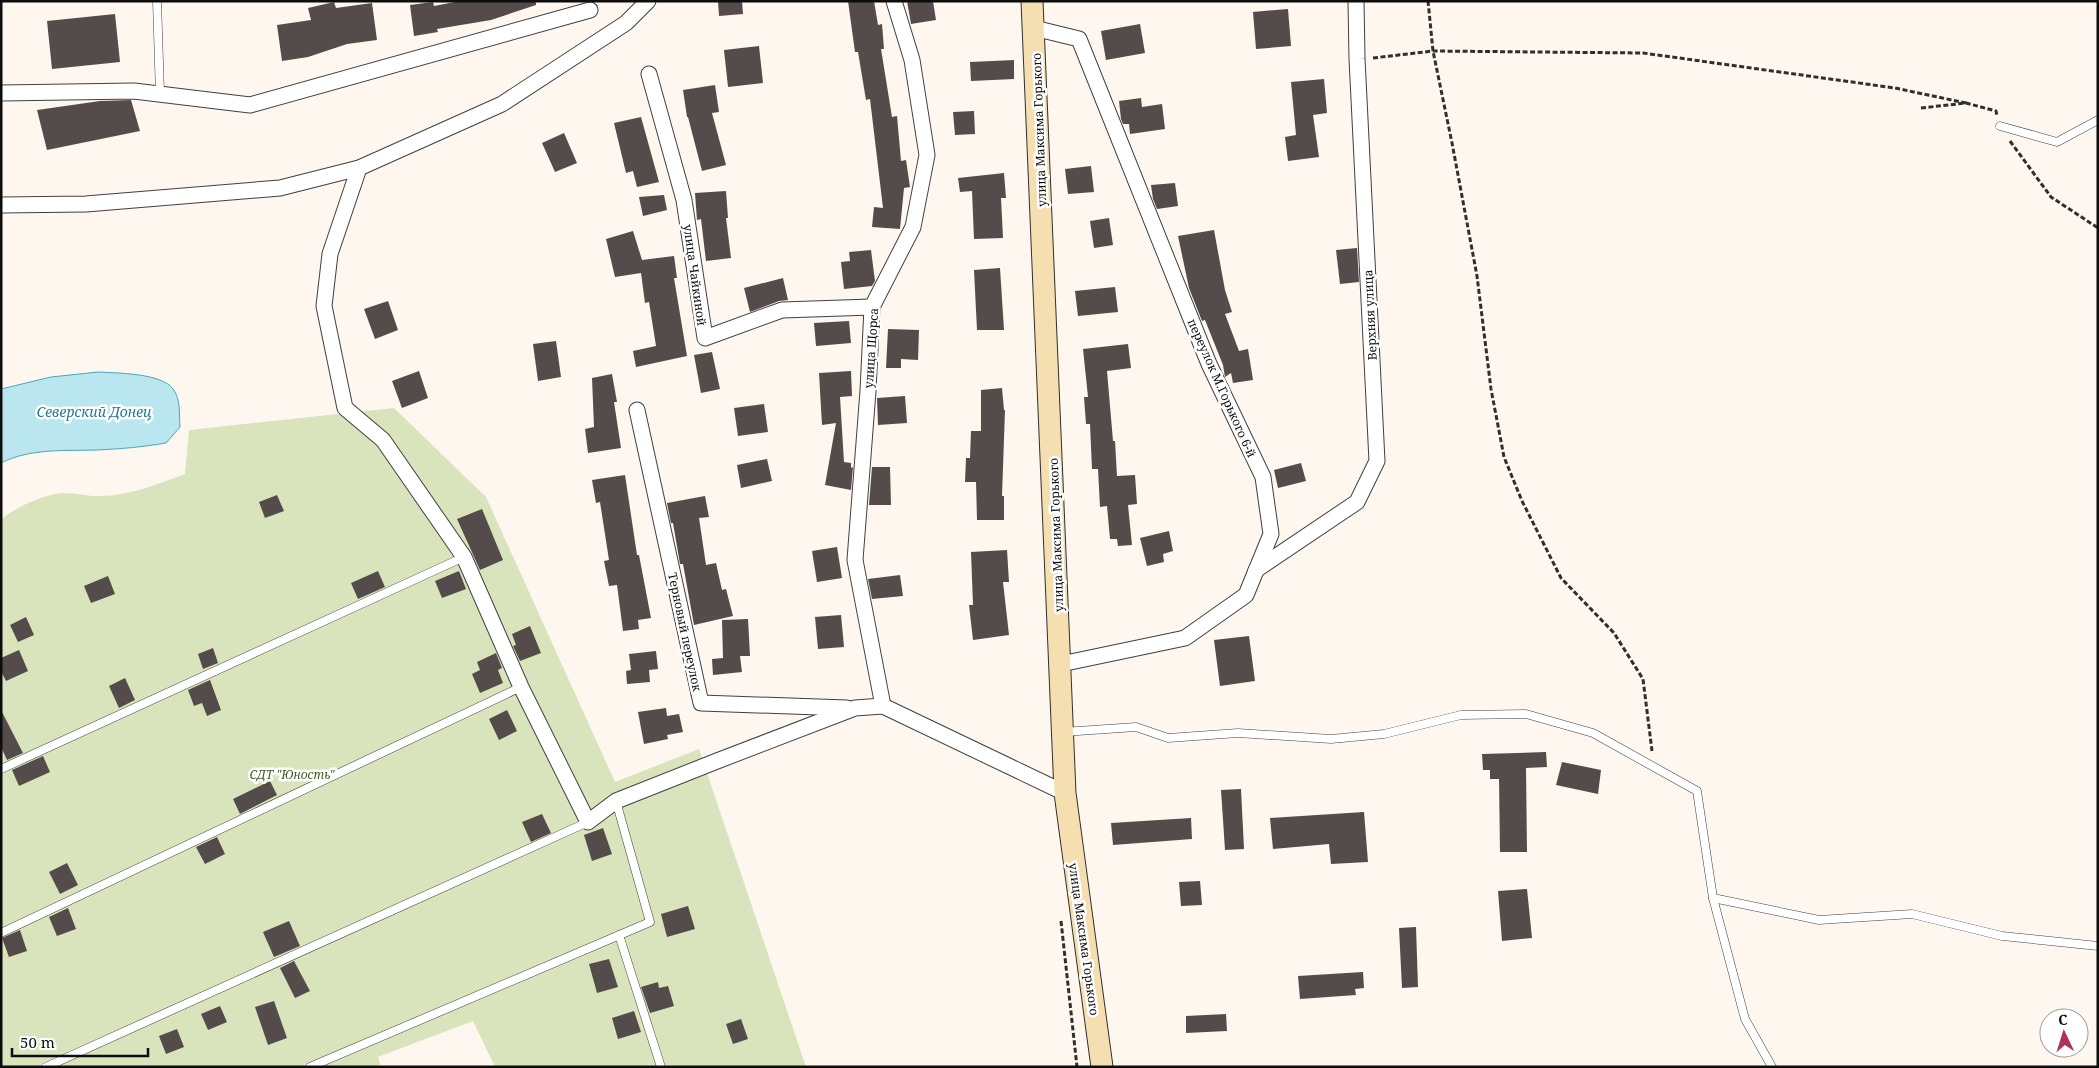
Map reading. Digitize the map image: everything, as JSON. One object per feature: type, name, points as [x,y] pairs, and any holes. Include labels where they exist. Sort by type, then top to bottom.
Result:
[{"type":"street","points":[[1,205],[86,204],[280,188],[359,168],[502,104],[626,23],[648,1]]},
{"type":"street","name":"улица Щорса","points":[[883,706],[855,560],[868,391],[872,307],[913,227],[927,155],[912,60],[894,1]]},
{"type":"street","name":"улица Максима Горького","points":[[1032,1],[1065,793],[1102,1067]]},
{"type":"street","name":"Верхняя улица","points":[[1256,570],[1358,502],[1377,461],[1357,59],[1356,1]]},
{"type":"street","points":[[1,93],[134,91],[250,105],[590,10]]},
{"type":"street","name":"переулок М.Горького 6-й","points":[[1034,28],[1079,39],[1209,364],[1263,477],[1271,534],[1246,595],[1186,638],[1061,664]]},
{"type":"street","name":"улица Чайкиной","points":[[649,74],[684,200],[705,338],[782,310],[872,307]]},
{"type":"street","points":[[359,168],[330,254],[324,306],[345,408],[383,440],[464,557],[521,687],[588,822],[616,801],[855,708],[883,706],[1065,793]]},
{"type":"street","name":"Терновый переулок","points":[[637,410],[701,703],[855,708]]},
{"type":"lane","points":[[157,1],[160,94]]},
{"type":"lane","points":[[2000,126],[2057,142],[2098,120]]},
{"type":"lane","points":[[1,769],[464,557]]},
{"type":"lane","points":[[1,933],[521,687]]},
{"type":"lane","points":[[1063,732],[1136,727],[1168,738],[1238,733],[1331,739],[1384,734],[1461,715],[1526,714],[1594,733],[1697,791],[1713,898],[1745,1019],[1772,1067]]},
{"type":"lane","points":[[310,1067],[650,922],[616,801]]},
{"type":"lane","points":[[46,1067],[588,822]]},
{"type":"lane","points":[[1713,898],[1819,920],[1912,914],[2002,936],[2098,946]]},
{"type":"lane","points":[[619,935],[661,1067]]},
{"type":"path","points":[[1428,1],[1433,51],[1475,266],[1491,389],[1504,457],[1522,501],[1561,578],[1614,633],[1642,679],[1654,766]]},
{"type":"path","points":[[1357,59],[1386,58],[1433,51],[1643,53],[1895,88],[1966,103],[1996,111],[2000,126],[2051,197],[2098,228]]},
{"type":"path","points":[[1921,108],[1966,103]]},
{"type":"green space","name":"СДТ \"Юность\"","points":[[394,408],[486,497],[615,782],[699,749],[806,1067],[495,1067],[473,1021],[378,1057],[381,1067],[1,1067],[1,520],[6,515],[40,498],[64,493],[98,496],[124,494],[185,474],[189,430]]},
{"type":"water","name":"Северский Донец","points":[[98,372],[138,375],[167,384],[176,393],[180,427],[166,443],[114,449],[36,453],[12,458],[1,463],[1,389],[51,377]]},
{"type":"building","points":[[460,1],[536,1],[536,5],[491,20],[437,29],[438,32],[414,36],[410,5],[433,2],[434,6]]},
{"type":"building","points":[[718,1],[742,1],[743,14],[719,16]]},
{"type":"building","points":[[848,1],[874,1],[878,25],[882,24],[884,49],[881,49],[892,117],[897,116],[901,161],[906,160],[910,187],[904,188],[900,229],[872,227],[874,207],[883,208],[870,99],[866,100],[858,52],[855,52]]},
{"type":"building","points":[[907,1],[933,1],[936,20],[911,24]]},
{"type":"building","points":[[334,2],[336,8],[372,3],[377,40],[347,44],[308,57],[282,61],[277,25],[311,20],[308,8]]},
{"type":"building","points":[[1288,9],[1291,46],[1256,49],[1253,12]]},
{"type":"building","points":[[115,14],[120,62],[52,69],[47,21]]},
{"type":"building","points":[[1140,24],[1145,53],[1106,60],[1101,31]]},
{"type":"building","points":[[759,46],[763,83],[728,87],[724,50]]},
{"type":"building","points":[[1014,60],[1014,79],[971,81],[970,62]]},
{"type":"building","points":[[1324,79],[1327,113],[1313,115],[1319,157],[1288,161],[1285,137],[1296,135],[1291,82]]},
{"type":"building","points":[[715,85],[719,112],[712,113],[726,165],[702,171],[687,117],[683,90]]},
{"type":"building","points":[[1141,98],[1142,107],[1162,104],[1165,129],[1130,134],[1129,124],[1123,124],[1121,119],[1119,101]]},
{"type":"building","points":[[131,100],[140,131],[47,150],[37,110],[100,101]]},
{"type":"building","points":[[974,111],[975,134],[955,135],[953,112]]},
{"type":"building","points":[[641,117],[659,182],[637,187],[633,171],[626,173],[614,123]]},
{"type":"building","points":[[564,133],[577,163],[555,172],[542,143]]},
{"type":"building","points":[[1091,166],[1094,192],[1068,194],[1065,169]]},
{"type":"building","points":[[1004,173],[1006,198],[1001,198],[1003,238],[974,239],[972,191],[960,192],[958,178]]},
{"type":"building","points":[[1175,183],[1178,206],[1157,209],[1151,185]]},
{"type":"building","points":[[726,191],[728,218],[726,218],[731,258],[706,261],[701,219],[697,220],[695,193]]},
{"type":"building","points":[[664,195],[667,210],[643,216],[639,197]]},
{"type":"building","points":[[1109,218],[1113,245],[1094,248],[1090,221]]},
{"type":"building","points":[[1214,230],[1225,290],[1232,312],[1225,314],[1239,351],[1248,349],[1253,380],[1233,383],[1231,373],[1225,377],[1223,365],[1205,320],[1202,321],[1189,288],[1178,236]]},
{"type":"building","points":[[633,231],[642,260],[674,256],[677,278],[674,278],[687,356],[636,367],[633,351],[656,346],[649,302],[645,303],[641,273],[615,277],[606,239]]},
{"type":"building","points":[[1357,248],[1359,282],[1340,284],[1336,250]]},
{"type":"building","points":[[871,250],[875,281],[872,286],[844,289],[841,262],[850,261],[849,252]]},
{"type":"building","points":[[1000,268],[1004,330],[977,330],[974,270]]},
{"type":"building","points":[[783,278],[788,300],[779,301],[750,312],[744,288]]},
{"type":"building","points":[[1115,287],[1118,312],[1078,316],[1075,291]]},
{"type":"building","points":[[388,301],[398,330],[375,339],[364,309]]},
{"type":"building","points":[[849,321],[851,343],[816,346],[814,323]]},
{"type":"building","points":[[888,329],[919,330],[918,360],[901,359],[901,368],[886,368]]},
{"type":"building","points":[[556,341],[561,377],[538,381],[533,344]]},
{"type":"building","points":[[1128,344],[1131,368],[1107,371],[1117,476],[1135,475],[1137,504],[1128,505],[1132,545],[1118,546],[1117,539],[1110,539],[1107,506],[1100,507],[1098,469],[1092,469],[1090,424],[1086,424],[1084,397],[1088,397],[1083,349]]},
{"type":"building","points":[[712,352],[720,389],[701,393],[694,355]]},
{"type":"building","points":[[419,371],[428,398],[402,408],[392,381]]},
{"type":"building","points":[[851,371],[852,396],[840,397],[844,462],[851,463],[851,468],[853,467],[851,490],[825,485],[836,423],[822,425],[819,373]]},
{"type":"building","points":[[612,374],[617,402],[614,402],[621,448],[588,453],[585,429],[594,427],[592,378]]},
{"type":"building","points":[[1002,388],[1005,410],[1002,496],[1004,496],[1004,520],[977,520],[976,482],[965,482],[966,458],[970,458],[971,431],[981,431],[981,390]]},
{"type":"building","points":[[905,396],[907,423],[878,425],[877,398]]},
{"type":"building","points":[[764,404],[768,432],[738,436],[734,408]]},
{"type":"building","points":[[767,459],[772,481],[741,488],[737,465]]},
{"type":"building","points":[[1301,463],[1306,481],[1278,488],[1274,470]]},
{"type":"building","points":[[872,467],[890,467],[891,505],[869,505]]},
{"type":"building","points":[[625,475],[637,555],[639,555],[651,618],[638,620],[639,629],[623,631],[617,585],[609,586],[604,561],[609,560],[600,502],[596,503],[592,480]]},
{"type":"building","points":[[277,495],[284,511],[265,518],[259,502]]},
{"type":"building","points":[[705,496],[709,517],[699,518],[706,565],[716,563],[722,590],[726,589],[733,616],[694,625],[683,564],[680,564],[673,523],[671,523],[667,503]]},
{"type":"building","points":[[482,509],[503,560],[480,570],[457,519]]},
{"type":"building","points":[[1169,531],[1173,551],[1163,554],[1164,562],[1147,566],[1140,538]]},
{"type":"building","points":[[837,547],[842,578],[817,582],[812,551]]},
{"type":"building","points":[[1007,550],[1009,582],[1003,582],[1009,635],[973,640],[969,605],[973,605],[971,552]]},
{"type":"building","points":[[378,571],[385,587],[358,599],[351,583]]},
{"type":"building","points":[[459,571],[466,589],[442,598],[435,581]]},
{"type":"building","points":[[900,575],[903,596],[872,599],[868,579]]},
{"type":"building","points":[[108,576],[115,594],[91,603],[84,586]]},
{"type":"building","points":[[841,615],[844,647],[818,649],[815,617]]},
{"type":"building","points":[[26,617],[34,635],[18,642],[10,625]]},
{"type":"building","points":[[748,619],[750,656],[740,656],[742,672],[713,675],[712,659],[723,658],[722,620]]},
{"type":"building","points":[[530,626],[541,653],[520,661],[513,646],[516,645],[512,634]]},
{"type":"building","points":[[1249,636],[1255,681],[1220,686],[1214,640]]},
{"type":"building","points":[[213,648],[218,663],[203,669],[198,654]]},
{"type":"building","points":[[19,650],[28,671],[6,681],[1,671],[1,658]]},
{"type":"building","points":[[656,651],[658,669],[649,670],[650,682],[627,684],[626,671],[631,670],[629,654]]},
{"type":"building","points":[[496,653],[502,668],[498,670],[503,683],[480,693],[472,674],[480,670],[477,662]]},
{"type":"building","points":[[125,678],[135,700],[119,708],[109,686]]},
{"type":"building","points":[[210,680],[221,710],[207,716],[202,703],[194,706],[188,690]]},
{"type":"building","points":[[666,708],[667,716],[679,714],[683,732],[667,735],[668,739],[644,744],[638,712]]},
{"type":"building","points":[[1,710],[23,753],[7,760],[1,747]]},
{"type":"building","points":[[507,710],[517,731],[499,740],[489,719]]},
{"type":"building","points":[[1546,752],[1547,767],[1526,768],[1527,852],[1500,852],[1499,779],[1490,779],[1490,770],[1483,770],[1482,754]]},
{"type":"building","points":[[43,756],[50,772],[19,786],[12,770]]},
{"type":"building","points":[[1562,762],[1601,770],[1598,794],[1556,785]]},
{"type":"building","points":[[270,781],[277,795],[240,814],[233,799]]},
{"type":"building","points":[[1241,789],[1244,849],[1225,850],[1221,790]]},
{"type":"building","points":[[1364,812],[1368,862],[1331,864],[1329,844],[1273,849],[1270,818]]},
{"type":"building","points":[[542,814],[551,833],[531,842],[522,822]]},
{"type":"building","points":[[1191,818],[1192,839],[1113,845],[1111,823]]},
{"type":"building","points":[[603,828],[612,854],[592,861],[584,835]]},
{"type":"building","points":[[217,837],[225,854],[205,864],[196,847]]},
{"type":"building","points":[[67,863],[78,885],[60,894],[49,872]]},
{"type":"building","points":[[1200,881],[1202,905],[1181,906],[1179,882]]},
{"type":"building","points":[[1527,889],[1532,938],[1502,941],[1498,891]]},
{"type":"building","points":[[688,906],[695,929],[667,937],[661,914]]},
{"type":"building","points":[[68,908],[76,929],[57,936],[49,917]]},
{"type":"building","points":[[289,921],[300,946],[274,957],[263,932]]},
{"type":"building","points":[[1416,927],[1418,987],[1402,988],[1399,928]]},
{"type":"building","points":[[20,930],[27,951],[9,957],[2,938]]},
{"type":"building","points":[[609,959],[618,987],[597,993],[589,964]]},
{"type":"building","points":[[294,961],[310,991],[295,998],[280,968]]},
{"type":"building","points":[[1363,972],[1364,988],[1355,989],[1356,995],[1300,999],[1298,976]]},
{"type":"building","points":[[658,982],[659,988],[668,986],[674,1006],[650,1013],[641,987]]},
{"type":"building","points":[[274,1001],[287,1038],[268,1045],[255,1007]]},
{"type":"building","points":[[220,1006],[227,1022],[208,1030],[201,1014]]},
{"type":"building","points":[[634,1011],[641,1032],[618,1039],[612,1018]]},
{"type":"building","points":[[1226,1014],[1227,1031],[1186,1033],[1186,1016]]},
{"type":"building","points":[[741,1019],[748,1039],[733,1044],[726,1024]]},
{"type":"building","points":[[177,1029],[184,1047],[166,1054],[159,1036]]}]
